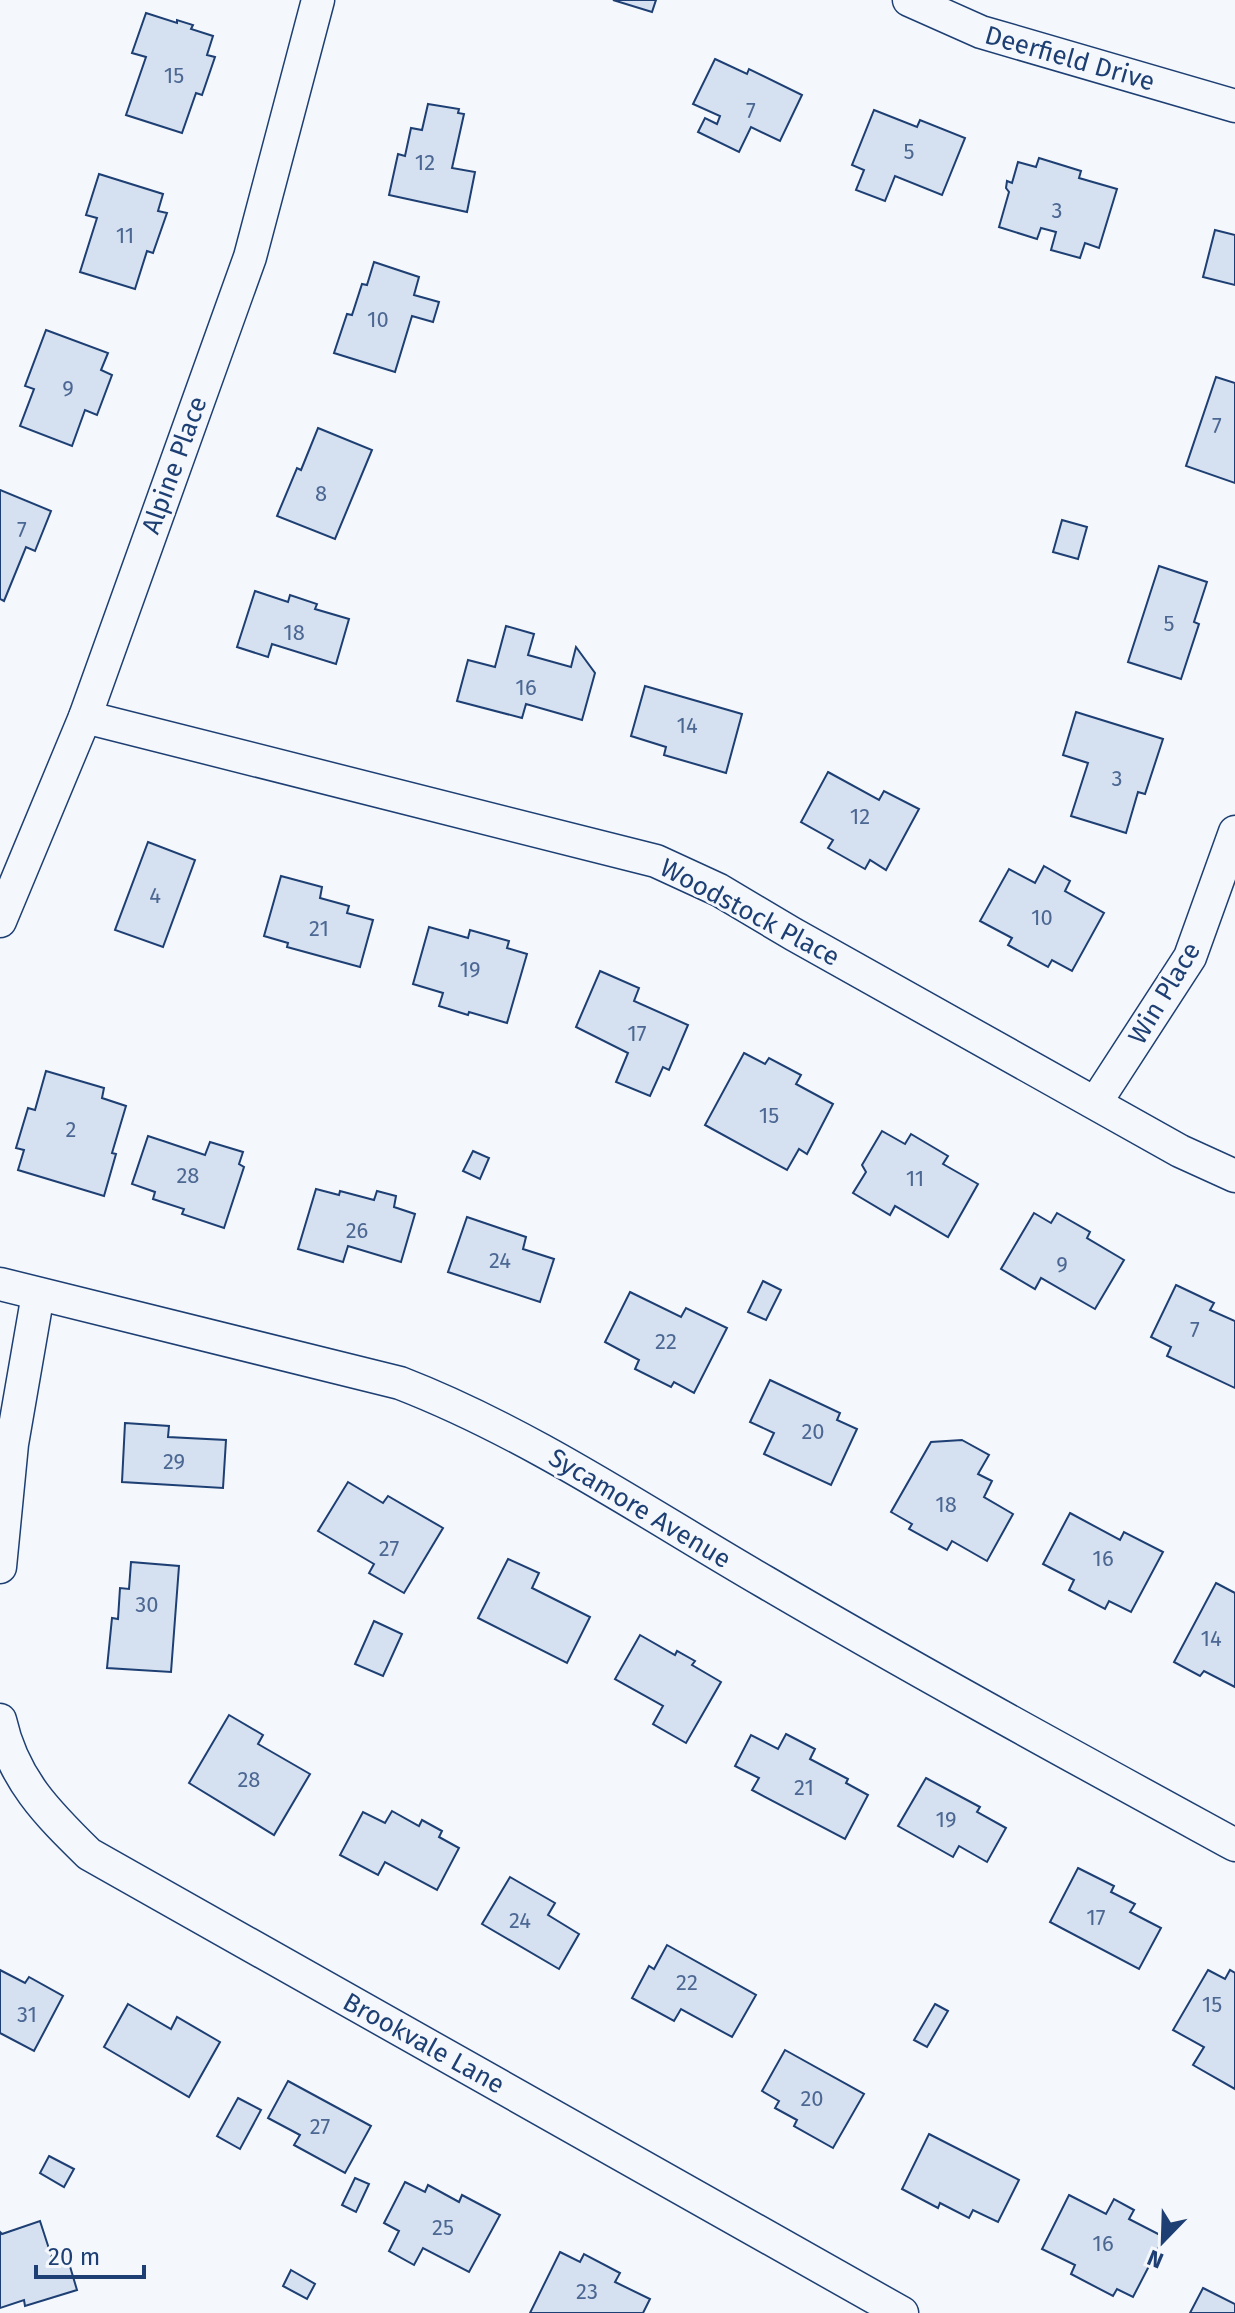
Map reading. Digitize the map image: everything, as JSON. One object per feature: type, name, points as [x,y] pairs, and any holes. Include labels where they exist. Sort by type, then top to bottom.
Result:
[{"type":"street","name":"Alpine Place","points":[[0,921],[85,717],[250,257],[318,0]]},
{"type":"street","name":"Deerfield Drive","points":[[909,0],[981,32],[1235,106]]},
{"type":"street","name":"Woodstock Place","points":[[85,717],[656,861],[719,890],[1180,1151],[1235,1176]]},
{"type":"street","name":"Win Place","points":[[1096,1102],[1190,957],[1235,832]]},
{"type":"street","name":"Sycamore Avenue","points":[[0,1284],[400,1383],[452,1403],[543,1451],[768,1584],[1235,1845]]},
{"type":"street","points":[[0,1567],[12,1444],[38,1294]]},
{"type":"street","name":"Brookvale Lane","points":[[0,1720],[18,1772],[46,1812],[89,1854],[902,2313]]},
{"type":"building","points":[[613,0],[656,0],[652,12]]},
{"type":"building","points":[[146,13],[193,25],[191,29],[213,36],[207,55],[215,57],[202,95],[196,93],[182,133],[126,115],[146,57],[132,53]]},
{"type":"building","points":[[715,59],[747,74],[749,69],[802,95],[780,141],[751,127],[739,152],[698,132],[705,118],[717,124],[720,116],[693,104]]},
{"type":"building","points":[[428,104],[459,109],[458,113],[464,114],[452,168],[475,172],[467,212],[389,195],[398,154],[405,156],[411,128],[422,130]]},
{"type":"building","points":[[874,110],[917,127],[920,120],[965,138],[942,195],[895,176],[885,201],[856,190],[864,170],[852,165]]},
{"type":"building","points":[[1039,158],[1081,171],[1079,178],[1117,189],[1099,248],[1085,243],[1080,258],[1051,250],[1056,232],[1041,228],[1037,239],[999,227],[1009,192],[1007,181],[1012,183],[1018,162],[1036,167]]},
{"type":"building","points":[[99,174],[163,194],[158,211],[167,213],[153,253],[147,251],[135,289],[80,272],[97,218],[86,215]]},
{"type":"building","points":[[1215,230],[1235,235],[1235,285],[1203,277]]},
{"type":"building","points":[[374,262],[419,277],[414,295],[439,302],[433,322],[412,316],[395,372],[334,353],[347,314],[352,315],[362,284],[367,285]]},
{"type":"building","points":[[46,330],[108,353],[101,370],[112,375],[97,415],[85,410],[72,446],[20,426],[34,389],[25,386]]},
{"type":"building","points":[[1216,377],[1235,383],[1235,483],[1186,466]]},
{"type":"building","points":[[318,428],[372,450],[335,539],[277,516]]},
{"type":"building","points":[[0,490],[51,511],[35,551],[26,547],[4,601],[0,599]]},
{"type":"building","points":[[1062,520],[1087,527],[1078,559],[1053,552]]},
{"type":"building","points":[[1159,566],[1207,582],[1194,622],[1199,624],[1181,679],[1128,662]]},
{"type":"building","points":[[255,591],[288,602],[290,595],[317,604],[315,609],[349,619],[336,664],[272,644],[268,657],[237,647]]},
{"type":"building","points":[[506,626],[534,634],[528,655],[571,667],[576,647],[595,673],[582,720],[526,704],[522,718],[457,701],[468,660],[495,667]]},
{"type":"building","points":[[645,686],[742,714],[726,773],[664,755],[666,747],[631,736]]},
{"type":"building","points":[[1076,712],[1163,739],[1145,794],[1138,792],[1126,833],[1071,816],[1088,763],[1063,755]]},
{"type":"building","points":[[828,772],[879,800],[884,791],[919,809],[886,870],[870,860],[865,869],[828,848],[833,840],[801,822]]},
{"type":"building","points":[[148,842],[195,860],[163,947],[115,930]]},
{"type":"building","points":[[1044,866],[1070,881],[1065,891],[1104,913],[1072,971],[1052,960],[1048,967],[1008,945],[1012,938],[980,921],[1009,869],[1035,883]]},
{"type":"building","points":[[281,876],[322,887],[320,898],[349,906],[347,913],[373,920],[360,967],[287,947],[288,943],[264,936]]},
{"type":"building","points":[[429,927],[468,938],[470,930],[509,941],[507,948],[527,954],[507,1023],[439,1006],[443,993],[413,984]]},
{"type":"building","points":[[600,971],[639,988],[634,1001],[688,1025],[669,1070],[663,1067],[650,1096],[616,1082],[628,1053],[576,1027]]},
{"type":"building","points":[[744,1053],[765,1064],[769,1058],[801,1075],[796,1084],[833,1104],[807,1154],[799,1149],[787,1170],[705,1125]]},
{"type":"building","points":[[46,1071],[104,1088],[102,1098],[126,1106],[112,1153],[116,1154],[104,1196],[18,1170],[24,1150],[16,1148],[28,1108],[35,1110]]},
{"type":"building","points":[[882,1131],[905,1144],[911,1134],[948,1156],[943,1164],[978,1184],[948,1237],[895,1206],[890,1215],[853,1193],[866,1172],[862,1165]]},
{"type":"building","points":[[148,1136],[205,1155],[210,1142],[243,1152],[239,1164],[244,1167],[224,1228],[182,1214],[184,1209],[153,1199],[155,1192],[132,1184]]},
{"type":"building","points":[[473,1151],[489,1158],[480,1179],[463,1171]]},
{"type":"building","points":[[316,1189],[339,1195],[340,1191],[374,1200],[377,1191],[396,1196],[394,1207],[415,1214],[401,1262],[348,1246],[343,1262],[298,1249]]},
{"type":"building","points":[[1034,1213],[1051,1223],[1057,1213],[1090,1232],[1087,1238],[1124,1260],[1095,1309],[1041,1278],[1035,1289],[1001,1269]]},
{"type":"building","points":[[467,1217],[526,1237],[523,1249],[554,1259],[540,1302],[448,1272]]},
{"type":"building","points":[[763,1281],[781,1290],[766,1320],[748,1312]]},
{"type":"building","points":[[1176,1285],[1214,1303],[1210,1310],[1235,1321],[1235,1388],[1167,1356],[1171,1347],[1151,1337]]},
{"type":"building","points":[[630,1292],[681,1317],[686,1308],[727,1328],[694,1393],[674,1382],[671,1387],[635,1369],[639,1360],[605,1342]]},
{"type":"building","points":[[770,1380],[840,1413],[837,1420],[857,1429],[831,1485],[764,1454],[774,1433],[750,1422]]},
{"type":"building","points":[[125,1423],[169,1426],[168,1437],[226,1440],[223,1488],[122,1482]]},
{"type":"building","points":[[962,1440],[989,1455],[978,1474],[992,1481],[984,1497],[1013,1514],[987,1561],[952,1541],[947,1550],[909,1529],[912,1524],[891,1512],[931,1442]]},
{"type":"building","points":[[348,1482],[383,1503],[388,1496],[443,1528],[404,1593],[369,1573],[374,1564],[318,1531]]},
{"type":"building","points":[[1070,1513],[1120,1540],[1124,1532],[1163,1552],[1131,1612],[1109,1601],[1105,1609],[1069,1590],[1074,1580],[1043,1564]]},
{"type":"building","points":[[508,1559],[539,1573],[532,1588],[590,1617],[567,1663],[478,1618]]},
{"type":"building","points":[[131,1562],[179,1566],[171,1672],[107,1668],[112,1618],[118,1619],[120,1588],[129,1589]]},
{"type":"building","points":[[1216,1583],[1235,1593],[1235,1687],[1204,1671],[1200,1676],[1174,1662]]},
{"type":"building","points":[[374,1621],[402,1634],[383,1676],[355,1664]]},
{"type":"building","points":[[640,1635],[675,1655],[677,1651],[695,1661],[692,1665],[721,1682],[686,1743],[653,1724],[663,1706],[615,1679]]},
{"type":"building","points":[[229,1715],[263,1735],[258,1744],[310,1774],[274,1835],[189,1783]]},
{"type":"building","points":[[786,1734],[815,1749],[810,1759],[848,1779],[846,1783],[868,1795],[845,1839],[752,1790],[759,1778],[735,1766],[751,1735],[778,1749]]},
{"type":"building","points":[[926,1778],[980,1807],[977,1812],[1006,1828],[987,1862],[959,1846],[953,1857],[898,1826]]},
{"type":"building","points":[[392,1811],[419,1826],[422,1820],[442,1831],[439,1837],[459,1848],[437,1890],[385,1862],[378,1875],[340,1855],[363,1812],[385,1823]]},
{"type":"building","points":[[1078,1868],[1114,1886],[1111,1892],[1135,1904],[1130,1912],[1161,1928],[1139,1969],[1050,1922]]},
{"type":"building","points":[[510,1877],[555,1903],[548,1915],[579,1934],[559,1969],[482,1924]]},
{"type":"building","points":[[667,1945],[756,1995],[732,2037],[681,2009],[674,2021],[632,1998],[649,1966],[654,1969]]},
{"type":"building","points":[[0,1970],[25,1983],[29,1977],[63,1996],[34,2051],[0,2033]]},
{"type":"building","points":[[1208,1970],[1225,1979],[1230,1970],[1235,1973],[1235,2089],[1193,2065],[1204,2047],[1173,2030]]},
{"type":"building","points":[[128,2004],[171,2029],[177,2017],[220,2042],[189,2097],[104,2047]]},
{"type":"building","points":[[935,2004],[948,2011],[927,2047],[914,2040]]},
{"type":"building","points":[[785,2050],[864,2094],[833,2148],[794,2126],[797,2120],[775,2108],[779,2101],[762,2091]]},
{"type":"building","points":[[288,2081],[371,2126],[345,2173],[294,2145],[300,2135],[268,2118]]},
{"type":"building","points":[[238,2098],[261,2110],[240,2149],[217,2136]]},
{"type":"building","points":[[929,2134],[1019,2180],[998,2222],[973,2210],[969,2218],[940,2203],[938,2208],[902,2189]]},
{"type":"building","points":[[49,2156],[74,2169],[64,2187],[40,2173]]},
{"type":"building","points":[[355,2178],[369,2184],[356,2212],[342,2205]]},
{"type":"building","points":[[405,2182],[425,2192],[428,2185],[459,2202],[462,2195],[500,2215],[469,2272],[423,2248],[414,2265],[389,2251],[399,2231],[384,2223]]},
{"type":"building","points":[[1069,2195],[1106,2214],[1114,2199],[1134,2210],[1129,2219],[1164,2237],[1133,2297],[1117,2289],[1113,2296],[1071,2274],[1075,2265],[1042,2249]]},
{"type":"building","points":[[40,2221],[52,2258],[66,2253],[77,2290],[25,2306],[24,2300],[0,2308],[0,2232],[2,2234]]},
{"type":"building","points":[[560,2252],[580,2262],[584,2254],[620,2273],[615,2282],[650,2299],[643,2313],[530,2313]]},
{"type":"building","points":[[291,2270],[315,2284],[307,2299],[283,2286]]},
{"type":"building","points":[[1203,2288],[1235,2304],[1235,2313],[1190,2313]]}]
